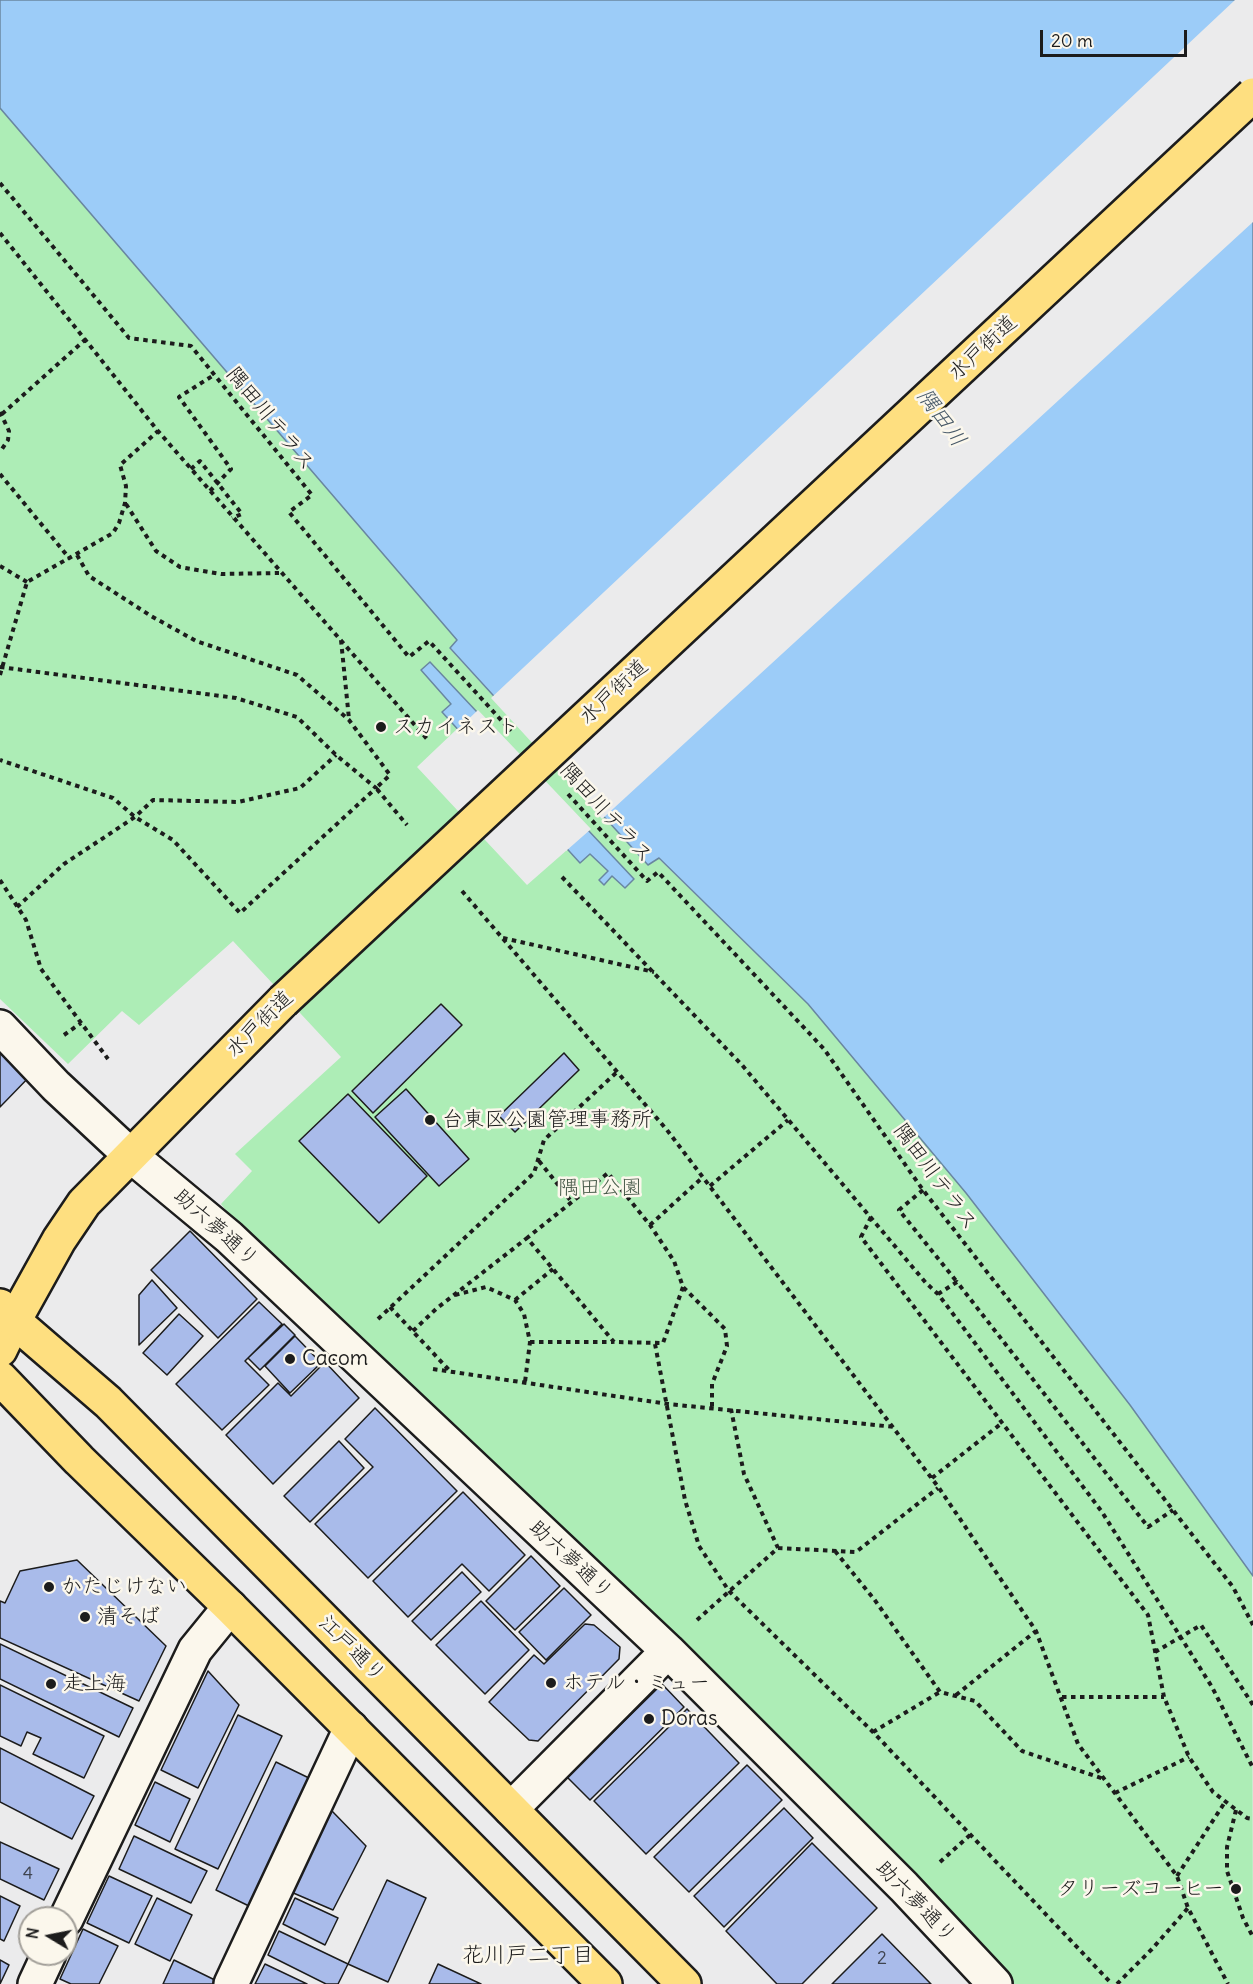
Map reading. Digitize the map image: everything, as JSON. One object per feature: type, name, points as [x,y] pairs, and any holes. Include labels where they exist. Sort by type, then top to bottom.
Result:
[{"type":"main road","name":"水戸街道","points":[[0,1350],[7,1314],[84,1203],[129,1154],[284,1001],[1253,95]]},
{"type":"main road","name":"江戸通り","points":[[7,1314],[108,1402],[684,1984]]},
{"type":"main road","points":[[0,1378],[79,1460],[230,1607],[605,1984]]},
{"type":"street","name":"助六夢通り","points":[[0,1027],[56,1086],[129,1154],[229,1237],[668,1651],[903,1887],[995,1984]]},
{"type":"street","points":[[72,1906],[195,1650],[230,1607]]},
{"type":"street","points":[[511,1809],[668,1651]]},
{"type":"street","points":[[231,1984],[351,1728]]},
{"type":"street","points":[[35,1984],[43,1966]]},
{"type":"path","name":"隅田川テラス","points":[[0,183],[129,338],[191,346],[312,495],[289,512],[409,657],[429,641],[515,735]]},
{"type":"path","points":[[0,233],[158,431],[427,739]]},
{"type":"path","points":[[0,244],[5,239]]},
{"type":"path","points":[[0,452],[8,440],[9,431],[1,413],[86,339]]},
{"type":"path","points":[[210,491],[231,469],[179,398],[214,375]]},
{"type":"path","points":[[0,675],[27,582],[113,533],[119,523],[125,503],[126,486],[120,465],[158,431]]},
{"type":"path","points":[[191,469],[200,461],[242,514],[232,518]]},
{"type":"path","points":[[0,474],[70,559]]},
{"type":"path","points":[[125,503],[156,551],[180,567],[221,574],[280,573]]},
{"type":"path","points":[[0,760],[113,798],[135,817],[173,840],[240,913],[390,775],[349,720],[297,675],[196,641],[151,616],[89,576],[76,555]]},
{"type":"path","points":[[0,566],[27,582]]},
{"type":"path","points":[[341,639],[349,720]]},
{"type":"path","points":[[1,667],[236,698],[297,717],[336,755],[376,788],[413,832]]},
{"type":"path","points":[[17,907],[64,864],[135,817],[153,800],[238,802],[300,788],[336,755]]},
{"type":"path","name":"隅田川テラス","points":[[561,787],[647,881],[658,872],[824,1049],[923,1190],[1233,1587],[1253,1625]]},
{"type":"path","points":[[562,877],[742,1065],[938,1294],[1102,1512],[1212,1686],[1253,1768]]},
{"type":"path","points":[[0,880],[26,920],[41,969],[108,1059]]},
{"type":"path","points":[[458,885],[618,1071],[703,1177],[932,1478],[1036,1631],[1078,1744],[1177,1876],[1188,1908],[1228,1984]]},
{"type":"path","points":[[502,938],[656,973]]},
{"type":"path","points":[[373,1323],[534,1173],[544,1140],[618,1071]]},
{"type":"path","points":[[710,1186],[788,1120]]},
{"type":"path","points":[[538,1160],[571,1201]]},
{"type":"path","points":[[412,1331],[608,1173],[650,1225],[674,1261],[683,1287],[725,1329],[727,1346],[712,1384],[712,1407]]},
{"type":"path","points":[[650,1225],[703,1177]]},
{"type":"path","points":[[923,1190],[899,1210],[1149,1527],[1173,1510]]},
{"type":"path","points":[[871,1217],[861,1237],[1148,1615],[1164,1697],[1189,1757],[1213,1792],[1236,1810],[1253,1819]]},
{"type":"path","points":[[527,1238],[614,1342]]},
{"type":"path","points":[[515,1300],[553,1269]]},
{"type":"path","points":[[938,1294],[957,1282]]},
{"type":"path","points":[[455,1295],[486,1287],[515,1300],[524,1314],[530,1342],[525,1382]]},
{"type":"path","points":[[530,1342],[663,1343],[683,1287]]},
{"type":"path","points":[[390,1307],[450,1371]]},
{"type":"path","points":[[655,1344],[686,1500],[699,1546],[729,1591],[873,1732],[1112,1984]]},
{"type":"path","points":[[428,1368],[668,1404],[895,1427]]},
{"type":"path","points":[[731,1409],[744,1474],[778,1548]]},
{"type":"path","points":[[932,1478],[1002,1423]]},
{"type":"path","points":[[690,1626],[778,1548],[856,1552],[939,1488]]},
{"type":"path","points":[[835,1551],[874,1599],[940,1692],[975,1701],[1022,1751],[1105,1779]]},
{"type":"path","points":[[1155,1652],[1202,1625],[1253,1705]]},
{"type":"path","points":[[955,1696],[1036,1631]]},
{"type":"path","points":[[873,1732],[940,1692]]},
{"type":"path","points":[[1062,1697],[1164,1697]]},
{"type":"path","points":[[1115,1792],[1189,1757]]},
{"type":"path","points":[[1177,1876],[1226,1802]]},
{"type":"path","points":[[1236,1810],[1227,1847],[1227,1871],[1243,1918],[1253,1937]]},
{"type":"path","points":[[931,1870],[970,1835]]},
{"type":"path","points":[[1117,1984],[1188,1908]]},
{"type":"green space","name":"隅田公園","points":[[0,108],[458,640],[450,649],[648,865],[658,858],[808,1004],[966,1193],[1130,1405],[1252,1574],[1253,1984],[1011,1984],[341,1328],[228,1213],[221,1204],[252,1171],[235,1154],[341,1057],[233,941],[139,1025],[122,1011],[68,1064],[0,999]],"holes":[[[458,728],[575,843],[527,885],[417,767]]]},
{"type":"water","name":"隅田川","points":[[0,0],[1253,0],[1253,1576],[1130,1405],[966,1193],[808,1004],[659,858],[648,865],[450,648],[457,640],[0,108]]},
{"type":"water","points":[[430,662],[634,879],[625,888],[612,876],[604,885],[599,880],[608,871],[590,854],[580,863],[442,712],[451,704],[421,670]]},
{"type":"pier","points":[[1235,0],[1253,0],[1253,222],[602,819],[491,698]]},
{"type":"pier","points":[[478,710],[591,829],[566,851],[456,731]]},
{"type":"building","points":[[441,1004],[462,1025],[373,1113],[352,1091]]},
{"type":"building","points":[[0,1039],[34,1072],[0,1107]]},
{"type":"building","points":[[564,1053],[579,1070],[515,1132],[499,1116]]},
{"type":"building","points":[[406,1089],[469,1159],[439,1186],[375,1117]]},
{"type":"building","points":[[348,1094],[427,1176],[379,1223],[299,1141]]},
{"type":"building","points":[[190,1231],[257,1299],[218,1338],[151,1270]]},
{"type":"building","points":[[152,1280],[177,1308],[139,1345],[139,1295]]},
{"type":"building","points":[[259,1302],[282,1324],[245,1361],[269,1385],[222,1430],[176,1384]]},
{"type":"building","points":[[179,1314],[203,1336],[167,1375],[143,1353]]},
{"type":"building","points":[[284,1324],[295,1335],[260,1370],[248,1358]]},
{"type":"building","points":[[295,1336],[321,1363],[290,1393],[265,1366]]},
{"type":"building","points":[[325,1362],[359,1398],[273,1484],[226,1435],[278,1383],[291,1396]]},
{"type":"building","points":[[375,1408],[457,1491],[368,1578],[315,1524],[373,1467],[345,1439]]},
{"type":"building","points":[[339,1441],[364,1468],[310,1522],[284,1496]]},
{"type":"building","points":[[463,1492],[525,1555],[489,1591],[462,1564],[408,1617],[373,1581]]},
{"type":"building","points":[[531,1556],[560,1586],[515,1630],[486,1601]]},
{"type":"building","points":[[77,1560],[166,1646],[139,1701],[0,1638],[0,1601],[5,1603],[20,1571]]},
{"type":"building","points":[[462,1572],[481,1592],[431,1640],[412,1621]]},
{"type":"building","points":[[564,1588],[591,1615],[546,1660],[519,1632]]},
{"type":"building","points":[[481,1601],[529,1650],[485,1694],[436,1645]]},
{"type":"building","name":"ホテル・ミュー","points":[[585,1624],[594,1625],[620,1647],[619,1659],[538,1741],[529,1740],[489,1702],[534,1655],[544,1664]]},
{"type":"building","points":[[0,1644],[133,1708],[119,1737],[0,1679]]},
{"type":"building","points":[[208,1671],[239,1705],[198,1788],[161,1770]]},
{"type":"building","points":[[662,1684],[684,1707],[590,1800],[567,1777]]},
{"type":"building","points":[[0,1685],[104,1736],[84,1778],[33,1754],[41,1738],[27,1732],[21,1746],[0,1736]]},
{"type":"building","points":[[687,1709],[739,1763],[646,1854],[594,1801]]},
{"type":"building","points":[[238,1715],[282,1736],[218,1869],[175,1849]]},
{"type":"building","points":[[0,1748],[94,1796],[72,1839],[0,1802]]},
{"type":"building","points":[[276,1762],[311,1779],[251,1907],[216,1890]]},
{"type":"building","points":[[747,1765],[782,1800],[689,1892],[654,1857]]},
{"type":"building","points":[[155,1782],[190,1799],[170,1842],[135,1825]]},
{"type":"building","points":[[784,1808],[813,1838],[724,1927],[694,1896]]},
{"type":"building","points":[[332,1811],[366,1846],[333,1910],[291,1892]]},
{"type":"building","points":[[134,1836],[207,1871],[191,1903],[119,1869]]},
{"type":"building","points":[[0,1842],[59,1869],[44,1900],[0,1879]]},
{"type":"building","points":[[812,1843],[877,1908],[802,1984],[777,1984],[726,1931]]},
{"type":"building","points":[[109,1876],[152,1896],[129,1943],[87,1923]]},
{"type":"building","points":[[387,1880],[426,1898],[388,1982],[348,1964]]},
{"type":"building","points":[[0,1896],[20,1906],[18,1906],[4,1941],[0,1939]]},
{"type":"building","points":[[157,1898],[192,1915],[170,1961],[135,1944]]},
{"type":"building","points":[[295,1898],[338,1918],[325,1945],[283,1924]]},
{"type":"building","points":[[83,1929],[118,1946],[99,1984],[71,1984],[60,1979],[66,1966],[78,1966],[78,1940]]},
{"type":"building","points":[[279,1931],[348,1964],[338,1984],[326,1984],[268,1955]]},
{"type":"building","points":[[882,1934],[931,1984],[832,1984]]},
{"type":"building","points":[[0,1960],[9,1965],[0,1984]]},
{"type":"building","points":[[174,1960],[219,1982],[218,1984],[163,1984]]},
{"type":"building","points":[[265,1964],[307,1984],[255,1984]]},
{"type":"building","points":[[438,1964],[481,1984],[429,1984]]},
{"type":"place","name":"スカイネスト","points":[[381,727]]},
{"type":"place","name":"台東区公園管理事務所","points":[[430,1120]]},
{"type":"place","name":"Cacom","points":[[290,1359]]},
{"type":"place","name":"かたじけない","points":[[49,1587]]},
{"type":"place","name":"清そば","points":[[85,1617]]},
{"type":"place","name":"ホテル・ミュー","points":[[551,1683]]},
{"type":"place","name":"走上海","points":[[51,1684]]},
{"type":"place","name":"Doras","points":[[649,1719]]},
{"type":"place","name":"タリーズコーヒー","points":[[1236,1889]]},
{"type":"district","name":"花川戸二丁目","points":[[528,1956]]}]
